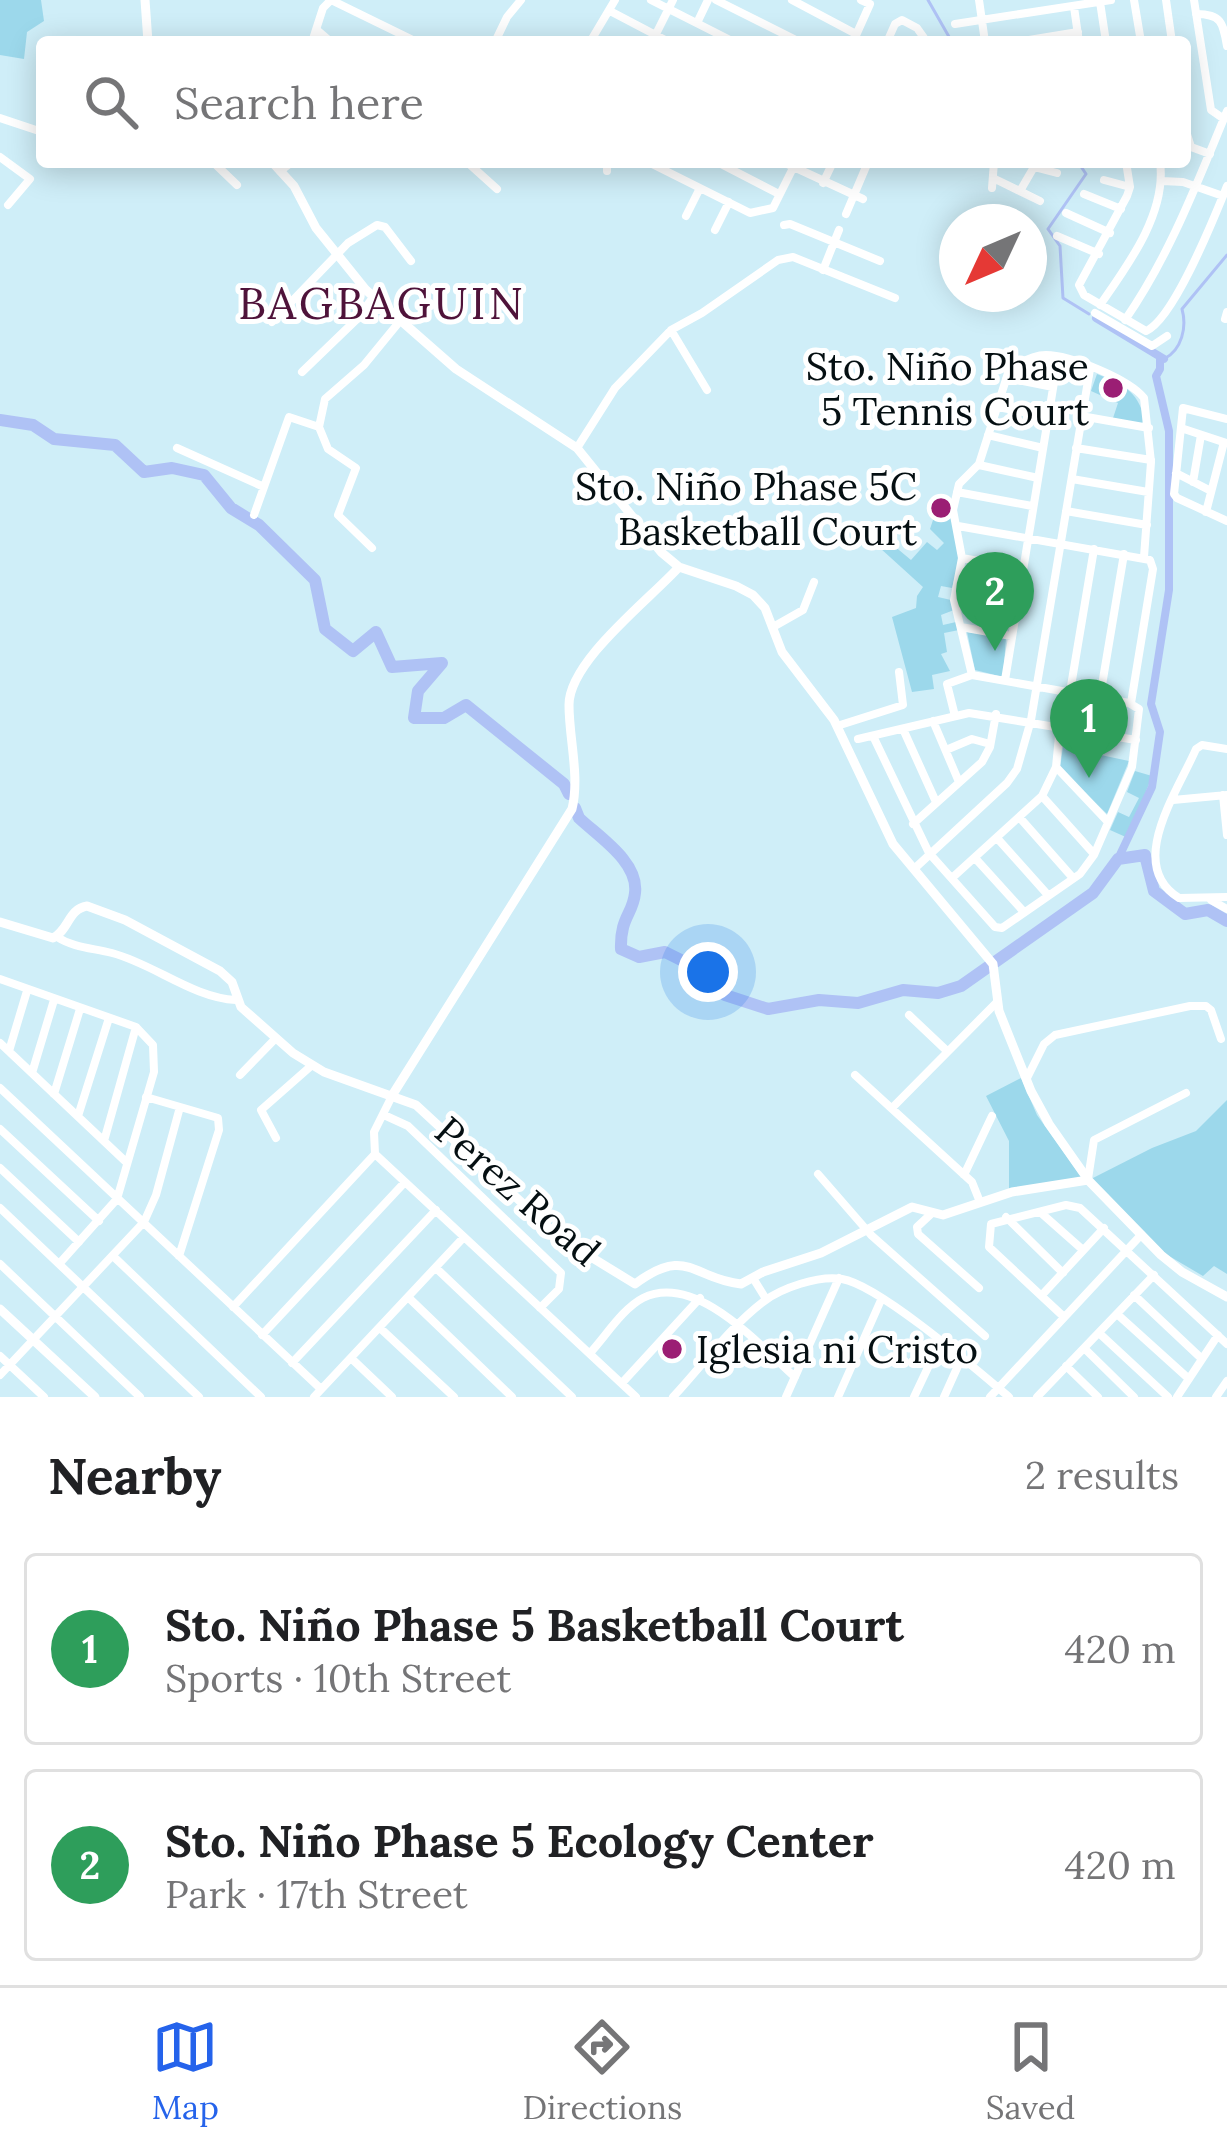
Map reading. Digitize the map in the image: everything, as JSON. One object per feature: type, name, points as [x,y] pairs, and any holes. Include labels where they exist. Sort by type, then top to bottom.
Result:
[{"type":"street","points":[[145,0],[148,36]]},
{"type":"street","points":[[314,36],[323,8],[331,0],[405,36]]},
{"type":"street","points":[[498,36],[521,0]]},
{"type":"street","points":[[594,36],[615,0]]},
{"type":"street","points":[[651,0],[670,4],[723,36]]},
{"type":"street","points":[[698,23],[712,0],[787,36]]},
{"type":"street","points":[[792,0],[852,36]]},
{"type":"street","points":[[979,0],[984,36]]},
{"type":"street","points":[[955,24],[1111,0]]},
{"type":"street","points":[[1134,0],[1140,36]]},
{"type":"street","points":[[1166,0],[1171,36]]},
{"type":"street","points":[[1125,320],[1148,288],[1198,187],[1225,115],[1210,110],[1194,0]]},
{"type":"street","points":[[856,36],[866,2]]},
{"type":"street","points":[[1100,2],[1105,36]]},
{"type":"street","points":[[655,36],[670,4]]},
{"type":"street","points":[[1074,7],[1078,36]]},
{"type":"street","points":[[610,11],[651,36]]},
{"type":"street","points":[[1196,14],[1220,18],[1227,46]]},
{"type":"street","points":[[890,36],[899,21],[917,28],[923,36]]},
{"type":"street","points":[[317,30],[324,36]]},
{"type":"street","points":[[0,118],[36,130]]},
{"type":"street","points":[[1191,147],[1210,154]]},
{"type":"street","points":[[0,157],[30,179],[8,205]]},
{"type":"street","points":[[220,168],[237,184]]},
{"type":"street","points":[[278,168],[294,186],[316,228],[400,321],[456,369],[577,448],[679,567],[753,595],[765,608],[782,652],[837,726],[902,855],[984,948],[994,970],[996,1003],[1049,1124],[1088,1180],[1141,1235],[1182,1272],[1227,1297]]},
{"type":"street","points":[[474,168],[497,189]]},
{"type":"street","points":[[660,168],[750,213],[773,208],[793,168]]},
{"type":"street","points":[[729,168],[779,194]]},
{"type":"street","points":[[800,168],[859,197]]},
{"type":"street","points":[[823,183],[830,168]]},
{"type":"street","points":[[847,214],[859,197],[866,168]]},
{"type":"street","points":[[994,168],[993,184],[1040,201]]},
{"type":"street","points":[[1019,191],[1033,168]]},
{"type":"street","points":[[1038,168],[1057,173]]},
{"type":"street","points":[[1127,168],[1130,187],[1121,209],[1079,284],[1098,309],[1152,346],[1167,336]]},
{"type":"street","points":[[1098,309],[1156,208],[1161,168]]},
{"type":"street","points":[[1104,180],[1130,187]]},
{"type":"street","points":[[1098,309],[1151,331],[1175,296],[1225,191],[1162,181]]},
{"type":"street","points":[[686,216],[700,188]]},
{"type":"street","points":[[1084,194],[1121,209]]},
{"type":"street","points":[[716,230],[729,202]]},
{"type":"street","points":[[1066,213],[1111,233]]},
{"type":"street","points":[[272,322],[348,243],[381,224],[411,261]]},
{"type":"street","points":[[784,225],[880,262]]},
{"type":"street","points":[[823,270],[839,230]]},
{"type":"street","points":[[1057,236],[1099,254]]},
{"type":"street","points":[[577,448],[615,388],[671,330],[778,260],[793,256],[895,298]]},
{"type":"street","points":[[302,372],[358,318],[373,296]]},
{"type":"street","points":[[372,548],[338,515],[356,468],[328,448],[320,427],[326,399],[364,365],[400,321]]},
{"type":"street","points":[[671,330],[707,390]]},
{"type":"street","points":[[972,675],[954,601],[962,557],[953,510],[956,492],[979,465],[1010,370],[1043,354],[1136,388],[1144,398],[1150,460],[1147,559],[1154,569],[1131,703]]},
{"type":"street","points":[[1005,680],[1058,358]]},
{"type":"street","points":[[914,868],[1017,769],[1030,720],[1090,369]]},
{"type":"street","points":[[1006,378],[1053,387]]},
{"type":"street","points":[[998,407],[1048,417]]},
{"type":"street","points":[[1227,419],[1183,408],[1176,472],[1177,499],[1227,521]]},
{"type":"street","points":[[1081,416],[1149,428]]},
{"type":"street","points":[[254,514],[289,417],[320,427]]},
{"type":"street","points":[[1181,428],[1226,443],[1206,512]]},
{"type":"street","points":[[988,435],[1043,448]]},
{"type":"street","points":[[1193,482],[1201,435]]},
{"type":"street","points":[[177,448],[264,488]]},
{"type":"street","points":[[1076,448],[1150,460]]},
{"type":"street","points":[[1197,456],[1218,466]]},
{"type":"street","points":[[979,465],[1038,478]]},
{"type":"street","points":[[1176,472],[1211,491]]},
{"type":"street","points":[[1072,479],[1148,492]]},
{"type":"street","points":[[956,492],[1032,506]]},
{"type":"street","points":[[1066,511],[1147,526]]},
{"type":"street","points":[[958,526],[1147,559]]},
{"type":"street","points":[[1070,692],[1094,549]]},
{"type":"street","points":[[1100,697],[1124,554]]},
{"type":"street","points":[[962,557],[1023,569]]},
{"type":"street","points":[[982,630],[992,564]]},
{"type":"street","points":[[636,1397],[375,1154],[374,1132],[393,1094],[567,820],[575,789],[569,703],[576,675],[679,567]]},
{"type":"street","points":[[773,627],[802,610],[814,583]]},
{"type":"street","points":[[961,627],[1012,636]]},
{"type":"street","points":[[837,726],[900,708],[904,701],[899,672]]},
{"type":"street","points":[[873,736],[930,854],[997,928],[1004,927],[1073,878],[1094,854],[1132,767],[1139,709],[1131,703],[972,675],[947,684],[955,716]]},
{"type":"street","points":[[858,740],[955,716],[996,714],[1136,740]]},
{"type":"street","points":[[913,824],[982,762],[996,714]]},
{"type":"street","points":[[933,721],[959,782]]},
{"type":"street","points":[[952,878],[1042,796],[1055,767],[1060,725]]},
{"type":"street","points":[[903,729],[936,802]]},
{"type":"street","points":[[946,750],[972,739],[990,744]]},
{"type":"street","points":[[1227,749],[1198,747],[1156,841],[1154,857],[1160,879],[1179,898],[1227,897]]},
{"type":"street","points":[[1055,767],[1108,822]]},
{"type":"street","points":[[1173,800],[1225,795],[1227,835]]},
{"type":"street","points":[[1042,796],[1094,854]]},
{"type":"street","points":[[1020,818],[1073,878]]},
{"type":"street","points":[[997,838],[1047,894]]},
{"type":"street","points":[[975,858],[1024,912]]},
{"type":"street","points":[[1210,899],[1227,909]]},
{"type":"street","name":"Perez Road","points":[[57,938],[78,908],[97,908],[225,974],[236,1000],[311,1066],[393,1094],[427,1113],[560,1238],[634,1284],[650,1271],[683,1266],[736,1285],[912,1207],[943,1215],[980,1202],[1088,1180]]},
{"type":"street","points":[[0,922],[130,959],[220,998],[236,1000]]},
{"type":"street","points":[[0,980],[136,1027],[153,1045],[154,1072],[117,1199],[59,1264]]},
{"type":"street","points":[[9,1051],[27,991]]},
{"type":"street","points":[[32,1073],[54,1000]]},
{"type":"street","points":[[892,1108],[996,1003]]},
{"type":"street","points":[[1026,1079],[1044,1044],[1055,1034],[1150,1013],[1206,1006],[1221,1039]]},
{"type":"street","points":[[54,1094],[80,1010]]},
{"type":"street","points":[[909,1015],[947,1051]]},
{"type":"street","points":[[77,1116],[109,1018]]},
{"type":"street","points":[[104,1141],[136,1027]]},
{"type":"street","points":[[240,1076],[276,1038]]},
{"type":"street","points":[[0,1043],[126,1162]]},
{"type":"street","points":[[276,1138],[261,1110],[311,1066]]},
{"type":"street","points":[[856,1076],[964,1174],[978,1190],[980,1202]]},
{"type":"street","points":[[0,1088],[292,1363],[318,1393],[464,1237]]},
{"type":"street","points":[[1088,1180],[1094,1140],[1186,1093]]},
{"type":"street","points":[[146,1097],[218,1118],[219,1130],[179,1256]]},
{"type":"street","points":[[0,1110],[11,1098]]},
{"type":"street","points":[[0,1376],[144,1222],[180,1107]]},
{"type":"street","points":[[384,1115],[408,1126],[561,1274],[559,1289],[540,1308]]},
{"type":"street","points":[[964,1174],[992,1116]]},
{"type":"street","points":[[0,1129],[99,1221]]},
{"type":"street","points":[[233,1307],[375,1154]]},
{"type":"street","points":[[0,1168],[79,1242]]},
{"type":"street","points":[[818,1174],[867,1230],[985,1336]]},
{"type":"street","points":[[262,1335],[405,1182]]},
{"type":"street","points":[[1064,1318],[988,1246],[992,1224],[1006,1217],[1072,1206],[1104,1228],[1227,1344]]},
{"type":"street","points":[[0,1208],[200,1397]]},
{"type":"street","points":[[292,1363],[436,1210]]},
{"type":"street","points":[[1039,1211],[1083,1250]]},
{"type":"street","points":[[932,1213],[917,1227],[918,1234],[980,1288]]},
{"type":"street","points":[[1006,1217],[1063,1273]]},
{"type":"street","points":[[1042,1295],[1104,1228]]},
{"type":"street","points":[[990,1397],[1141,1235]]},
{"type":"street","points":[[112,1256],[261,1397]]},
{"type":"street","points":[[0,1264],[140,1397]]},
{"type":"street","points":[[436,1268],[572,1397]]},
{"type":"street","points":[[1037,1397],[1154,1275]]},
{"type":"street","points":[[753,1278],[766,1299]]},
{"type":"street","points":[[786,1397],[838,1278]]},
{"type":"street","points":[[673,1397],[766,1299],[818,1279],[838,1278],[864,1287],[941,1340],[1009,1397]]},
{"type":"street","points":[[590,1353],[644,1298],[668,1293],[700,1298],[795,1377]]},
{"type":"street","points":[[1134,1295],[1202,1359]]},
{"type":"street","points":[[409,1298],[512,1397]]},
{"type":"street","points":[[622,1383],[700,1298]]},
{"type":"street","points":[[838,1397],[881,1300]]},
{"type":"street","points":[[0,1309],[95,1397]]},
{"type":"street","points":[[1117,1314],[1189,1379]]},
{"type":"street","points":[[380,1328],[454,1397]]},
{"type":"street","points":[[1099,1333],[1168,1397]]},
{"type":"street","points":[[1178,1397],[1218,1335]]},
{"type":"street","points":[[914,1397],[941,1340]]},
{"type":"street","points":[[1084,1348],[1134,1397]]},
{"type":"street","points":[[0,1356],[44,1397]]},
{"type":"street","points":[[351,1358],[392,1397]]},
{"type":"street","points":[[944,1397],[962,1358]]},
{"type":"street","points":[[1066,1366],[1098,1397]]},
{"type":"street","points":[[1216,1397],[1227,1381]]},
{"type":"street","points":[[1047,1387],[1058,1397]]},
{"type":"street","points":[[680,1389],[690,1397]]},
{"type":"shaded area","points":[[0,0],[41,0],[44,21],[27,32],[24,59],[0,55]]},
{"type":"shaded area","points":[[1097,374],[1130,392],[1146,425],[1113,418],[1118,403],[1091,391]]},
{"type":"shaded area","points":[[931,501],[949,502],[960,557],[952,588],[941,586],[938,597],[951,600],[954,610],[941,615],[943,625],[956,622],[959,630],[944,633],[947,652],[941,654],[950,671],[932,675],[934,689],[912,692],[892,617],[916,608],[923,587],[880,548],[887,540],[911,560],[927,542],[937,550],[944,543],[930,529],[935,514]]},
{"type":"shaded area","points":[[967,632],[1006,638],[1003,677],[975,670]]},
{"type":"shaded area","points":[[1063,747],[1129,761],[1107,814],[1060,768]]},
{"type":"shaded area","points":[[1135,771],[1152,776],[1128,838],[1110,830],[1118,812],[1129,817],[1139,798],[1127,792]]},
{"type":"shaded area","points":[[1021,1078],[1037,1115],[1082,1178],[1009,1190],[1009,1141],[986,1096]]},
{"type":"shaded area","points":[[1227,1100],[1227,1274],[1214,1266],[1203,1276],[1164,1253],[1091,1179],[1196,1131]]},
{"type":"waterway","points":[[928,0],[949,36]]},
{"type":"waterway","points":[[1082,168],[1086,174],[1048,229],[1060,246],[1063,298],[1089,314]]},
{"type":"waterway","points":[[1164,359],[1182,337],[1182,309],[1227,255]]},
{"type":"waterway","points":[[1096,318],[1164,359],[1160,359],[1156,376],[1169,431],[1169,590],[1151,704],[1160,732],[1152,787],[1118,859]]},
{"type":"waterway","points":[[0,420],[33,425],[54,439],[115,445],[144,472],[172,468],[204,475],[231,508],[259,525],[315,580],[325,629],[353,651],[376,632],[392,667],[442,663],[418,691],[414,718],[444,718],[466,705],[564,784],[569,794]]},
{"type":"waterway","points":[[575,808],[579,818],[624,861],[635,882],[621,949],[639,957],[665,952],[707,973],[725,995],[768,1009],[819,1000],[858,1003],[903,990],[938,993],[961,986],[1093,893],[1118,859],[1145,855],[1154,891],[1185,914],[1208,910],[1227,921]]},
{"type":"place","name":"Sto. Niño Phase 5 Tennis Court","points":[[1113,388]]},
{"type":"place","name":"Sto. Niño Phase 5C Basketball Court","points":[[941,508]]},
{"type":"place","name":"Sto. Niño Phase 5 Ecology Center","points":[[995,651]]},
{"type":"place","name":"Sto. Niño Phase 5 Basketball Court","points":[[1089,778]]},
{"type":"place","name":"Iglesia ni Cristo","points":[[672,1349]]},
{"type":"district","name":"BAGBAGUIN","points":[[382,302]]}]
